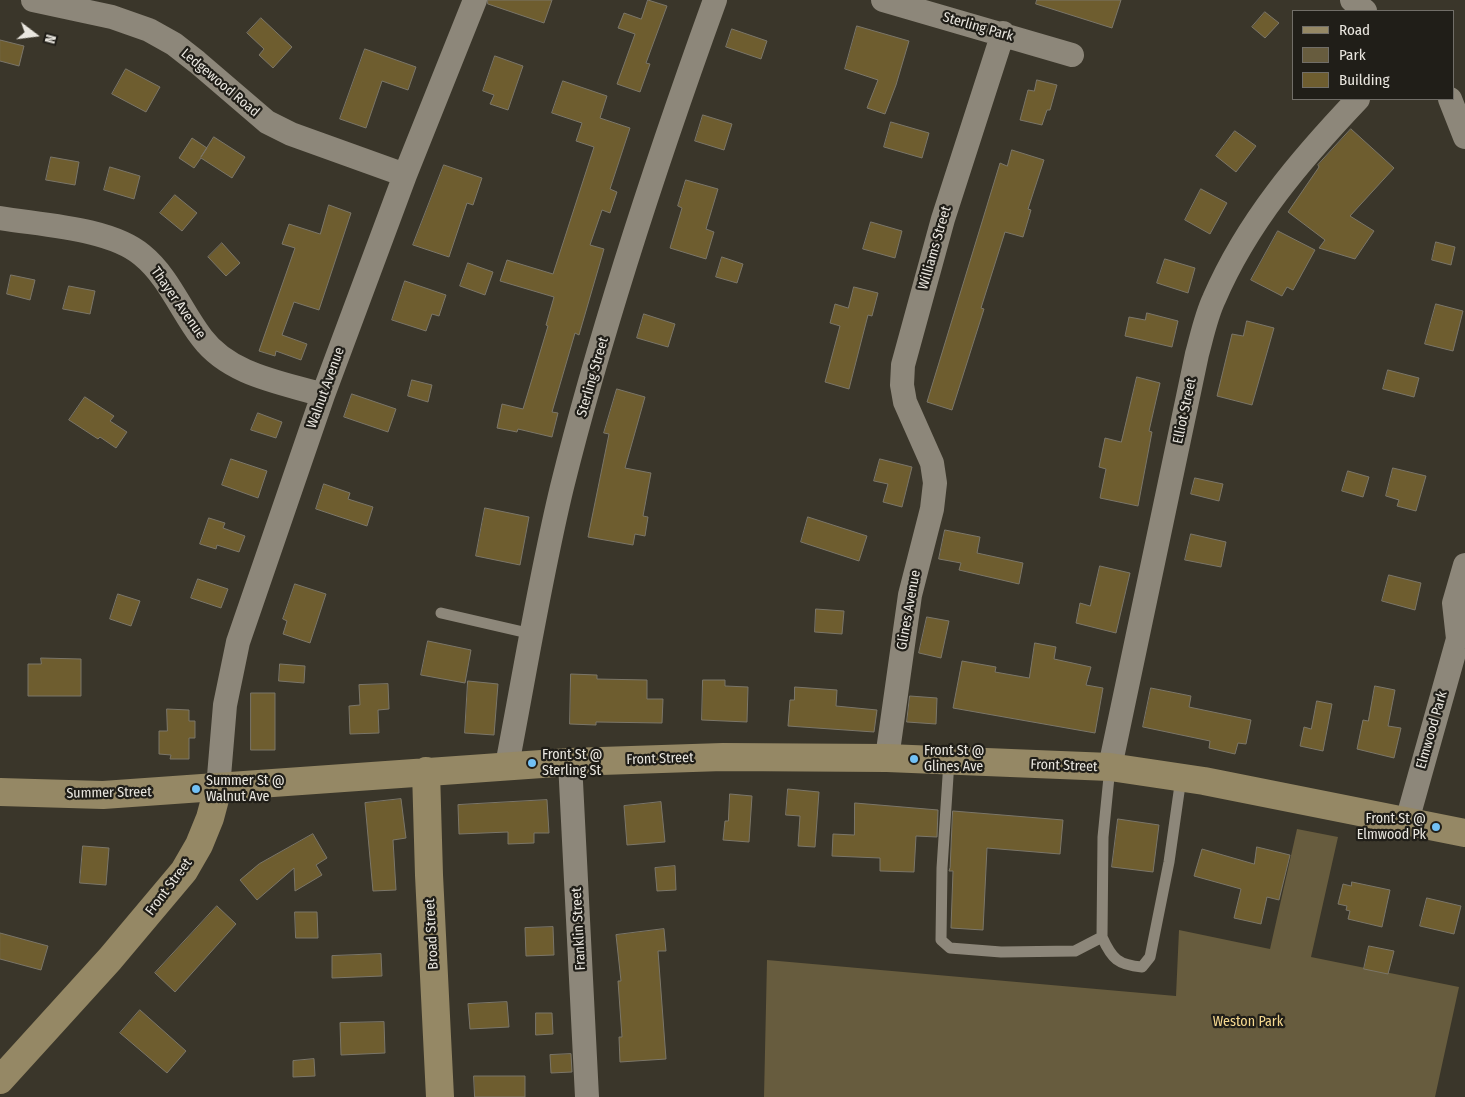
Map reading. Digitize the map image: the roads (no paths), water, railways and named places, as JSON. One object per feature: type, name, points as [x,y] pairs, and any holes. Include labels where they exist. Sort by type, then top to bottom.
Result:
[{"type":"street","name":"Ledgewood Road","points":[[33,0],[112,17],[149,30],[174,44],[267,122],[291,134],[405,175]]},
{"type":"street","name":"Walnut Avenue","points":[[218,788],[225,705],[238,642],[323,395],[405,175],[475,0]]},
{"type":"street","name":"Sterling Street","points":[[507,765],[562,488],[582,413],[659,156],[715,0]]},
{"type":"street","name":"Sterling Park","points":[[883,0],[1072,55]]},
{"type":"street","points":[[1352,0],[1364,10]]},
{"type":"street","name":"Williams Street","points":[[932,463],[905,402],[902,385],[903,365],[946,210],[1003,34]]},
{"type":"street","name":"Elliot Street","points":[[1110,768],[1197,354],[1213,300],[1236,252],[1273,197],[1303,157],[1357,100]]},
{"type":"street","points":[[1450,100],[1465,137]]},
{"type":"street","name":"Thayer Avenue","points":[[0,218],[78,231],[125,244],[142,255],[158,272],[201,338],[217,355],[236,367],[258,376],[323,395]]},
{"type":"street","name":"Glines Avenue","points":[[888,758],[910,595],[932,509],[935,483],[932,463]]},
{"type":"street","name":"Elmwood Park","points":[[1407,821],[1462,635],[1454,604],[1465,565]]},
{"type":"street","name":"Front Street","points":[[0,1080],[110,959],[184,871],[199,845],[210,818],[218,788],[507,765],[570,762],[723,757],[949,760],[1110,768],[1181,778],[1465,833]]},
{"type":"street","name":"Franklin Street","points":[[570,762],[587,1097]]},
{"type":"street","name":"Broad Street","points":[[426,771],[440,1097]]},
{"type":"street","name":"Summer Street","points":[[0,792],[103,794],[218,788]]},
{"type":"lane","points":[[441,613],[532,634]]},
{"type":"lane","points":[[949,760],[942,868],[941,940],[950,948],[1001,952],[1075,951],[1102,937]]},
{"type":"lane","points":[[1110,768],[1103,837],[1102,937],[1109,954],[1125,966],[1142,967],[1150,957],[1170,862],[1181,778]]},
{"type":"place","name":"Front St @ Glines Ave","points":[[914,759]]},
{"type":"place","name":"Front St @ Sterling St","points":[[532,763]]},
{"type":"place","name":"Summer St @ Walnut Ave","points":[[196,789]]},
{"type":"place","name":"Front St @ Elmwood Pk","points":[[1436,827]]},
{"type":"park label","name":"Weston Park","points":[[1248,1022]]}]
